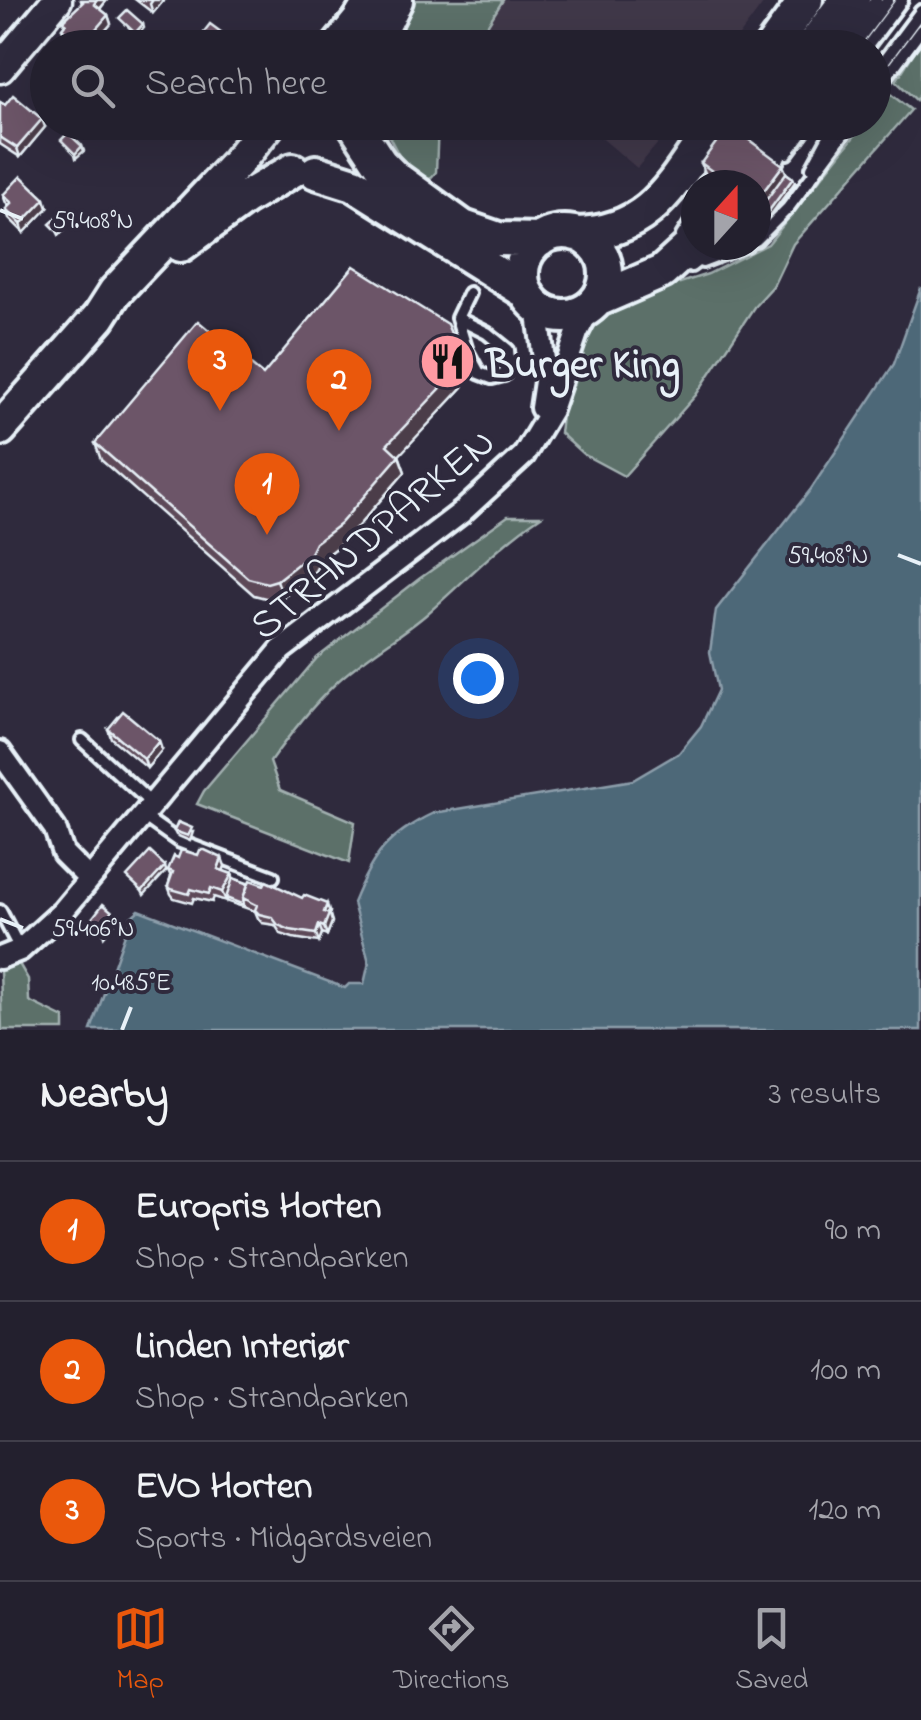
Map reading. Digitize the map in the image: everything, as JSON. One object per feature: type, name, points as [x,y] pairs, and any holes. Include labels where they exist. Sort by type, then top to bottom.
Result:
[{"type":"main road","points":[[32,30],[57,0]]},
{"type":"main road","points":[[352,30],[372,0]]},
{"type":"main road","points":[[381,30],[396,0]]},
{"type":"main road","points":[[784,30],[806,0]]},
{"type":"main road","points":[[832,30],[854,0]]},
{"type":"main road","points":[[0,68],[30,32]]},
{"type":"main road","points":[[0,430],[99,317],[115,292],[255,140]]},
{"type":"main road","points":[[269,140],[276,159],[354,184],[564,316],[683,260]]},
{"type":"main road","points":[[99,317],[113,310],[174,250],[244,199],[304,171],[332,165],[345,153],[350,140]]},
{"type":"main road","points":[[366,140],[394,177],[463,227],[498,239],[540,240],[554,234],[607,232],[641,217],[667,190],[703,140]]},
{"type":"main road","points":[[576,234],[593,244],[603,259],[606,282],[594,303]]},
{"type":"main road","points":[[532,299],[523,280],[525,260],[540,240]]},
{"type":"street","name":"STRANDPARKEN","points":[[530,443],[546,374],[532,299]]},
{"type":"street","name":"STRANDPARKEN","points":[[10,954],[62,912],[281,650],[462,512],[512,468],[551,410],[577,333],[594,303]]},
{"type":"street","points":[[0,752],[55,829],[63,853],[88,878]]},
{"type":"lane","points":[[810,30],[833,0]]},
{"type":"lane","points":[[818,30],[841,0]]},
{"type":"lane","points":[[842,30],[864,0]]},
{"type":"lane","points":[[854,30],[876,0]]},
{"type":"lane","points":[[866,30],[888,0]]},
{"type":"lane","points":[[880,30],[902,0]]},
{"type":"lane","points":[[891,51],[921,11]]},
{"type":"lane","points":[[891,71],[921,30]]},
{"type":"lane","points":[[771,228],[804,188],[833,140]]},
{"type":"lane","points":[[681,237],[670,254],[681,259]]},
{"type":"lane","points":[[457,318],[487,333],[508,350],[510,362],[504,375],[492,378],[479,374],[467,351],[457,318],[469,293]]},
{"type":"lane","points":[[82,740],[178,841],[273,877]]},
{"type":"lane","name":"STRANDPARKEN","points":[[0,912],[10,954]]},
{"type":"shaded area","points":[[503,0],[766,0],[744,30],[484,30]]},
{"type":"shaded area","points":[[604,140],[661,140],[637,168]]},
{"type":"green space","points":[[411,0],[503,0],[484,30],[397,30]]},
{"type":"green space","points":[[921,41],[921,93],[916,100],[896,81]]},
{"type":"green space","points":[[891,95],[911,110],[891,133]]},
{"type":"green space","points":[[391,140],[437,140],[436,172],[427,182],[402,161]]},
{"type":"green space","points":[[851,140],[885,140],[793,244],[773,286],[754,307],[696,395],[624,476],[583,454],[560,433],[567,377],[586,328],[623,301],[708,274],[736,260],[771,260],[771,240]]},
{"type":"green space","points":[[508,516],[541,516],[417,622],[335,684],[270,762],[280,790],[355,822],[349,863],[197,804],[317,658]]},
{"type":"green space","points":[[18,962],[28,979],[29,1001],[64,1018],[64,1030],[2,1030],[0,969]]},
{"type":"water","points":[[921,288],[921,1030],[91,1030],[131,917],[139,910],[345,988],[349,984],[364,984],[369,962],[353,903],[375,860],[404,830],[434,813],[633,780],[679,753],[701,726],[718,690],[710,652],[716,610],[811,489],[894,364]]},
{"type":"building","points":[[97,0],[94,4],[108,15],[95,30],[64,30],[63,21],[83,2]]},
{"type":"building","points":[[127,10],[143,24],[132,30],[119,18]]},
{"type":"building","points":[[13,95],[30,109],[30,133],[17,148],[0,137],[0,102],[5,105]]},
{"type":"building","points":[[61,140],[76,140],[82,146],[75,154]]},
{"type":"building","points":[[718,140],[749,140],[783,165],[771,181],[771,170],[711,170],[701,163]]},
{"type":"building","points":[[786,173],[793,178],[771,208],[771,193]]},
{"type":"building","points":[[21,176],[45,199],[21,224],[6,209],[12,203],[3,195]]},
{"type":"building","points":[[59,216],[66,223],[57,231],[50,224]]},
{"type":"building","points":[[354,266],[447,324],[456,345],[457,371],[387,445],[399,456],[340,524],[315,543],[309,555],[277,580],[267,583],[248,578],[95,443],[198,321],[263,375]]},
{"type":"building","points":[[123,711],[159,741],[144,759],[108,729]]},
{"type":"building","points":[[178,822],[192,828],[188,836],[174,831]]},
{"type":"building","points":[[181,850],[198,855],[205,850],[222,858],[218,869],[232,874],[222,892],[211,888],[209,894],[191,889],[189,894],[168,886],[173,872],[168,870]]},
{"type":"building","points":[[150,852],[165,866],[142,891],[127,877]]},
{"type":"building","points":[[233,878],[248,884],[244,905],[226,898]]},
{"type":"building","points":[[250,880],[264,885],[266,881],[302,898],[304,895],[327,904],[324,912],[329,914],[324,927],[319,925],[316,934],[290,930],[272,917],[259,914],[255,910],[257,905],[243,898]]},
{"type":"building","points":[[103,904],[116,915],[103,932],[90,921]]},
{"type":"place","name":"Burger King","points":[[447,362]]},
{"type":"place","name":"EVO Horten","points":[[220,411]]},
{"type":"place","name":"Linden Interiør","points":[[339,431]]},
{"type":"place","name":"Europris Horten","points":[[267,535]]}]
